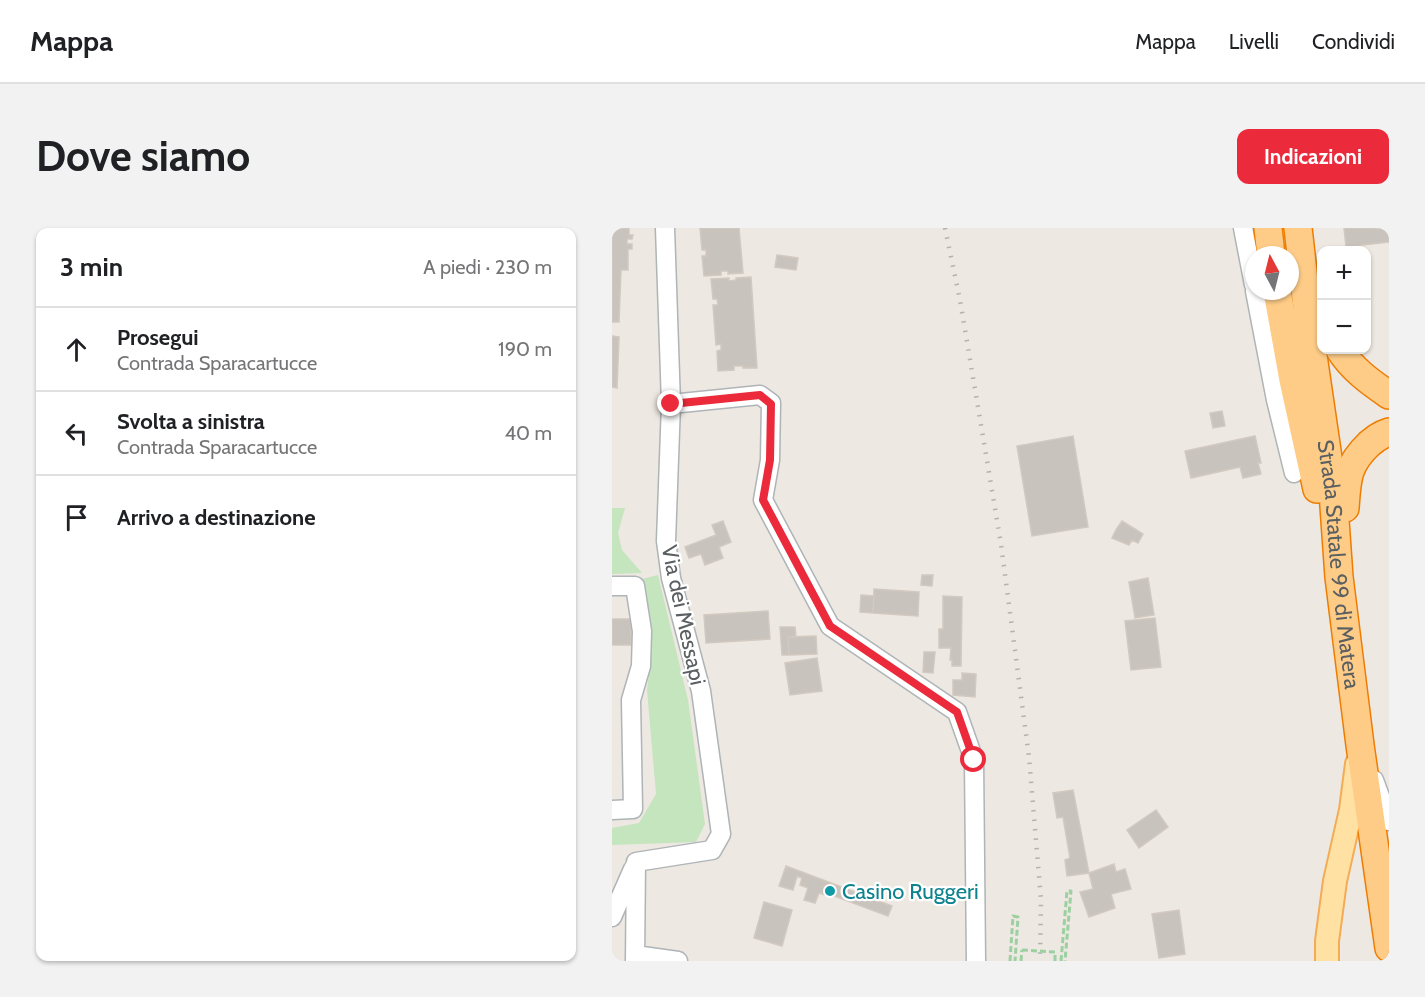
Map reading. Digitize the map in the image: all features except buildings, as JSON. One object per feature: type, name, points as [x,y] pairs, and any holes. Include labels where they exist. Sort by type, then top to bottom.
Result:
[{"type":"highway","points":[[1268,228],[1270,246]]},
{"type":"highway","name":"Strada Statale 99 di Matera","points":[[1298,228],[1311,342],[1333,492],[1338,565],[1360,745],[1386,910],[1389,948]]},
{"type":"highway","points":[[1305,228],[1318,300]]},
{"type":"highway","points":[[1279,300],[1313,477],[1338,565]]},
{"type":"highway","points":[[1343,354],[1366,380],[1389,395]]},
{"type":"highway","points":[[1338,565],[1347,480],[1353,462],[1380,435],[1389,432]]},
{"type":"main road","points":[[1327,961],[1327,941],[1335,880],[1351,810],[1360,745]]},
{"type":"street","name":"Via dei Messapi","points":[[636,862],[712,850],[721,834],[701,691],[671,578],[666,541],[671,404],[665,228]]},
{"type":"street","points":[[1243,228],[1246,246]]},
{"type":"street","points":[[1257,300],[1293,473]]},
{"type":"street","points":[[671,404],[760,395],[771,404],[770,460],[763,500],[830,626],[957,712],[974,760],[976,961]]},
{"type":"street","points":[[612,586],[635,586],[642,631],[641,666],[631,700],[633,809],[612,810]]},
{"type":"street","points":[[1360,745],[1389,821]]},
{"type":"street","points":[[612,917],[636,862]]},
{"type":"street","points":[[636,862],[635,958],[678,961]]},
{"type":"path","points":[[1066,891],[1071,891],[1063,961],[1066,891]]},
{"type":"path","points":[[1010,961],[1013,916],[1018,917],[1015,961]]},
{"type":"path","points":[[1021,961],[1022,950],[1055,952],[1055,961]]},
{"type":"green space","points":[[612,508],[625,508],[618,533],[622,550],[642,573],[612,574]]},
{"type":"green space","points":[[658,575],[688,700],[705,824],[696,842],[612,845],[612,828],[639,823],[656,794],[647,690],[652,651],[642,579]]},
{"type":"railway","points":[[945,228],[960,300],[1001,544],[1029,757],[1041,900],[1040,961]]},
{"type":"place","name":"Casino Ruggeri","points":[[830,891]]},
{"type":"route","points":[[671,404],[760,395],[771,404],[770,460],[763,500],[830,626],[957,712],[974,760]]}]
